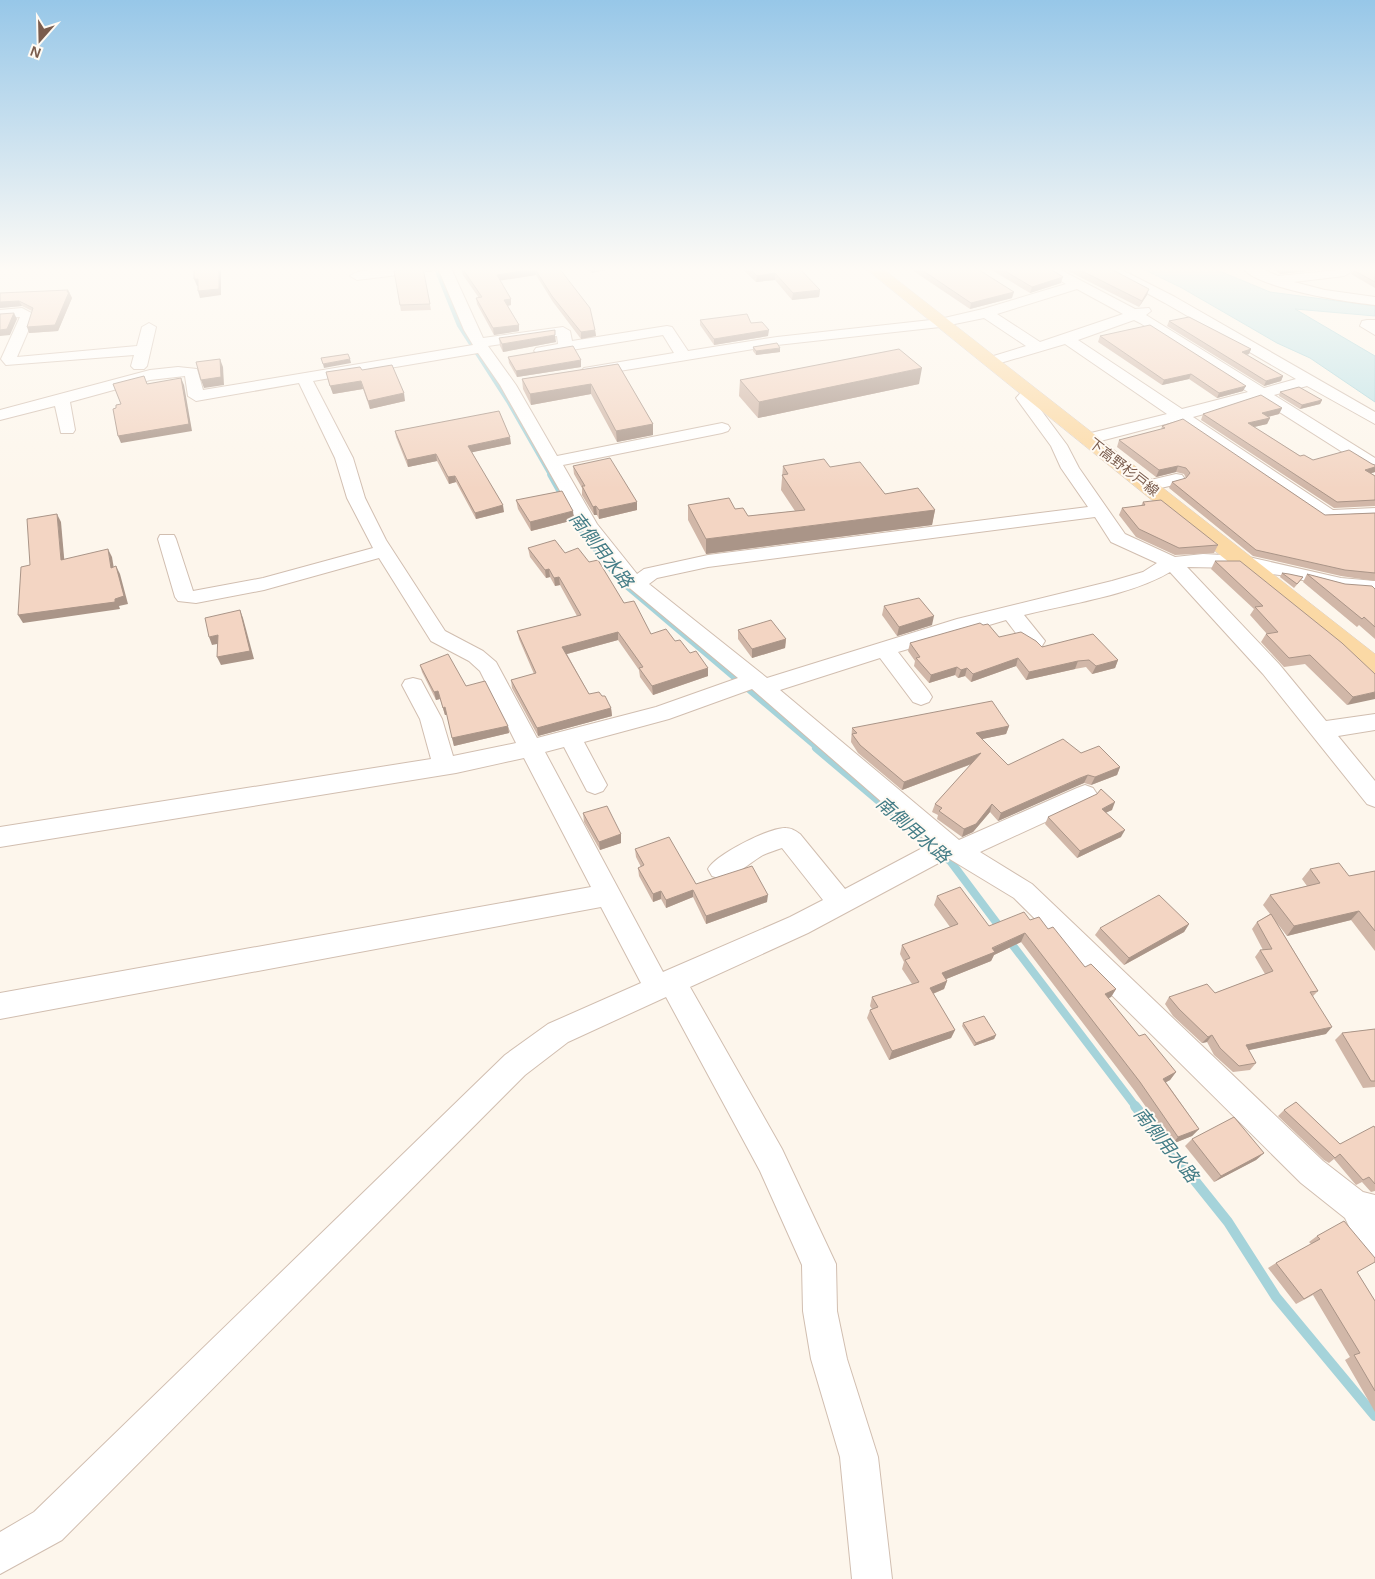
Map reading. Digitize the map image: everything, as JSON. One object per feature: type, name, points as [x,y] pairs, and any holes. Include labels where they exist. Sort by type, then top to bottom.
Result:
[{"type":"main road","name":"下高野杉戸線","points":[[966,342],[1375,667]]},
{"type":"street","points":[[17,342],[10,360],[11,362],[143,350]]},
{"type":"street","points":[[136,377],[145,342]]},
{"type":"street","points":[[484,342],[490,352],[518,384],[552,462],[588,526],[627,576],[760,684],[953,849],[1023,892],[1117,980],[1312,1172],[1366,1209],[1375,1244]]},
{"type":"street","points":[[0,415],[62,400],[136,377],[180,371],[192,372],[196,396],[304,378],[490,352],[526,342]]},
{"type":"street","points":[[565,342],[566,347]]},
{"type":"street","points":[[528,354],[598,342]]},
{"type":"street","points":[[675,342],[684,356]]},
{"type":"street","points":[[576,374],[773,342]]},
{"type":"street","points":[[1028,342],[1038,348]]},
{"type":"street","points":[[992,361],[1058,342]]},
{"type":"street","points":[[1071,342],[1328,516],[1374,514]]},
{"type":"street","points":[[1179,342],[1375,464]]},
{"type":"street","points":[[1241,342],[1375,419]]},
{"type":"street","points":[[304,378],[344,458],[356,498],[384,551],[438,636],[476,656],[488,667],[608,895],[771,1160],[819,1264],[820,1311],[829,1358],[859,1457],[868,1525],[872,1579]]},
{"type":"street","points":[[1089,439],[1308,381]]},
{"type":"street","points":[[1030,392],[1024,398],[1059,445],[1070,468],[1118,538],[1172,563],[1271,669],[1375,798]]},
{"type":"street","points":[[62,400],[67,430]]},
{"type":"street","points":[[552,462],[722,428]]},
{"type":"street","points":[[1148,486],[1176,478]]},
{"type":"street","points":[[636,584],[651,573],[708,561],[1099,511]]},
{"type":"street","points":[[167,539],[185,597],[196,598],[264,584],[384,551]]},
{"type":"street","points":[[0,837],[444,766],[530,748],[661,713],[1010,612],[1117,586],[1150,576],[1172,563],[1203,560],[1246,563],[1287,570],[1341,584],[1375,587]]},
{"type":"street","points":[[1010,612],[1035,641]]},
{"type":"street","points":[[884,648],[922,697]]},
{"type":"street","points":[[413,685],[431,720],[444,766]]},
{"type":"street","points":[[1322,730],[1375,722]]},
{"type":"street","points":[[570,736],[594,785]]},
{"type":"street","points":[[0,1554],[48,1526],[515,1065],[558,1033],[664,984],[800,925],[953,849],[1085,794]]},
{"type":"street","points":[[721,869],[755,848],[785,837],[792,840],[841,903]]},
{"type":"street","points":[[0,1006],[608,895]]},
{"type":"water","points":[[1275,342],[1351,342],[1375,356],[1375,402],[1310,358]]},
{"type":"building","points":[[501,342],[516,342],[502,344]]},
{"type":"building","points":[[1108,342],[1176,342],[1246,386],[1219,393],[1191,374],[1164,380]]},
{"type":"building","points":[[1202,342],[1237,342],[1251,349],[1242,352],[1283,376],[1266,381]]},
{"type":"building","points":[[777,343],[780,348],[756,351],[753,347]]},
{"type":"building","points":[[573,346],[581,360],[516,371],[508,357]]},
{"type":"building","points":[[899,349],[922,368],[759,402],[740,380]]},
{"type":"building","points":[[348,354],[350,359],[323,364],[321,358]]},
{"type":"building","points":[[220,359],[221,377],[201,380],[196,362]]},
{"type":"building","points":[[618,364],[653,424],[616,431],[591,384],[530,394],[522,379]]},
{"type":"building","points":[[392,365],[404,393],[368,401],[361,381],[330,386],[326,372],[360,367],[362,370]]},
{"type":"building","points":[[144,376],[147,384],[181,378],[189,424],[118,436],[113,409],[116,408],[116,405],[121,404],[113,384]]},
{"type":"building","points":[[1299,387],[1322,400],[1302,405],[1280,392]]},
{"type":"building","points":[[1261,395],[1282,408],[1262,413],[1270,418],[1248,423],[1300,456],[1304,455],[1313,460],[1349,450],[1375,465],[1375,467],[1365,470],[1375,476],[1375,500],[1337,502],[1203,414]]},
{"type":"building","points":[[499,411],[510,437],[468,446],[503,505],[475,513],[455,476],[448,477],[436,454],[407,460],[395,431]]},
{"type":"building","points":[[1183,419],[1325,515],[1375,513],[1375,573],[1345,570],[1256,550],[1172,482],[1186,478],[1190,473],[1186,468],[1178,466],[1159,470],[1119,440],[1165,428],[1162,426]]},
{"type":"building","points":[[610,458],[637,502],[599,510],[596,506],[593,507],[582,486],[585,486],[573,466]]},
{"type":"building","points":[[824,459],[830,467],[860,462],[885,494],[918,488],[935,510],[706,539],[688,505],[729,498],[735,509],[743,508],[748,516],[805,510],[782,475],[788,474],[783,466]]},
{"type":"building","points":[[562,491],[573,511],[530,522],[516,500]]},
{"type":"building","points":[[1161,500],[1218,545],[1179,548],[1139,529],[1122,508],[1145,505],[1143,502]]},
{"type":"building","points":[[57,514],[61,560],[108,549],[111,568],[116,566],[124,596],[115,599],[115,602],[18,615],[21,567],[30,565],[27,519]]},
{"type":"building","points":[[555,540],[565,553],[578,548],[589,562],[598,560],[624,603],[634,601],[651,634],[666,629],[675,641],[680,640],[690,653],[696,651],[708,668],[652,686],[639,668],[643,667],[618,632],[562,647],[589,694],[599,692],[602,696],[605,696],[611,708],[537,728],[511,680],[536,673],[517,631],[581,615],[559,577],[554,578],[549,569],[545,570],[528,548]]},
{"type":"building","points":[[1215,561],[1240,561],[1342,643],[1375,674],[1375,692],[1353,697],[1310,655],[1289,658],[1266,634],[1278,632],[1255,607],[1263,606]]},
{"type":"building","points":[[1282,573],[1289,574],[1303,577],[1297,584]]},
{"type":"building","points":[[1307,574],[1345,584],[1372,586],[1375,589],[1375,627],[1364,617],[1362,619]]},
{"type":"building","points":[[919,598],[934,616],[899,627],[884,606]]},
{"type":"building","points":[[240,610],[250,651],[217,657],[218,635],[209,637],[205,618]]},
{"type":"building","points":[[771,620],[786,639],[752,649],[738,630]]},
{"type":"building","points":[[980,623],[983,625],[988,624],[999,637],[1021,632],[1042,647],[1093,634],[1118,660],[1096,666],[1089,660],[1078,661],[1029,672],[1018,658],[973,674],[967,668],[961,670],[957,667],[931,675],[916,658],[920,657],[910,643]]},
{"type":"building","points":[[448,654],[466,686],[485,681],[508,726],[452,738],[445,707],[443,708],[438,691],[434,692],[420,665]]},
{"type":"building","points":[[992,701],[1009,726],[976,733],[1008,765],[1063,739],[1081,753],[1099,746],[1120,767],[1095,777],[1088,775],[1080,778],[1001,813],[992,804],[976,824],[964,829],[939,811],[942,808],[935,804],[981,753],[904,782],[860,745],[852,734],[857,733],[852,728]]},
{"type":"building","points":[[1101,789],[1115,802],[1102,809],[1125,830],[1080,851],[1048,817],[1097,794]]},
{"type":"building","points":[[607,806],[621,834],[599,842],[583,813]]},
{"type":"building","points":[[669,837],[696,884],[752,866],[768,895],[706,916],[693,890],[666,900],[661,891],[653,894],[638,868],[644,865],[635,849]]},
{"type":"building","points":[[1339,863],[1349,876],[1375,871],[1375,931],[1359,911],[1294,926],[1270,895],[1320,883],[1310,869]]},
{"type":"building","points":[[960,887],[989,926],[1024,912],[1030,920],[1039,917],[1048,929],[1053,927],[1085,967],[1091,964],[1116,989],[1105,994],[1139,1036],[1145,1034],[1176,1072],[1163,1079],[1199,1129],[1178,1137],[1140,1082],[1025,933],[992,948],[995,952],[942,973],[947,981],[930,988],[955,1030],[892,1051],[870,1010],[878,1007],[872,997],[919,982],[905,960],[910,958],[902,945],[958,924],[937,896]]},
{"type":"building","points":[[1159,895],[1189,924],[1129,958],[1100,928]]},
{"type":"building","points":[[1271,914],[1318,991],[1310,992],[1332,1027],[1246,1045],[1256,1063],[1239,1066],[1220,1048],[1212,1035],[1208,1037],[1169,997],[1207,984],[1215,993],[1273,971],[1260,950],[1272,949],[1257,922]]},
{"type":"building","points":[[984,1016],[996,1035],[976,1043],[963,1023]]},
{"type":"building","points":[[1375,1029],[1375,1081],[1371,1081],[1342,1033]]},
{"type":"building","points":[[1296,1102],[1340,1144],[1374,1126],[1375,1184],[1369,1177],[1363,1180],[1340,1154],[1335,1158],[1284,1110]]},
{"type":"building","points":[[1234,1117],[1264,1153],[1221,1176],[1192,1139]]},
{"type":"building","points":[[1344,1221],[1375,1258],[1375,1262],[1357,1272],[1375,1301],[1375,1391],[1354,1355],[1360,1353],[1321,1289],[1304,1299],[1276,1263],[1320,1239],[1317,1236]]},
{"type":"waterway","name":"南側用水路","points":[[470,342],[508,401],[551,476]]},
{"type":"waterway","name":"南側用水路","points":[[550,475],[563,498]]},
{"type":"waterway","name":"南側用水路","points":[[570,512],[579,528],[620,581],[818,749]]},
{"type":"waterway","name":"南側用水路","points":[[816,748],[932,846]]},
{"type":"waterway","name":"南側用水路","points":[[940,853],[951,862],[1002,930]]},
{"type":"waterway","name":"南側用水路","points":[[1008,939],[1136,1107]]},
{"type":"waterway","name":"南側用水路","points":[[1135,1106],[1228,1222],[1276,1297],[1375,1416]]}]
